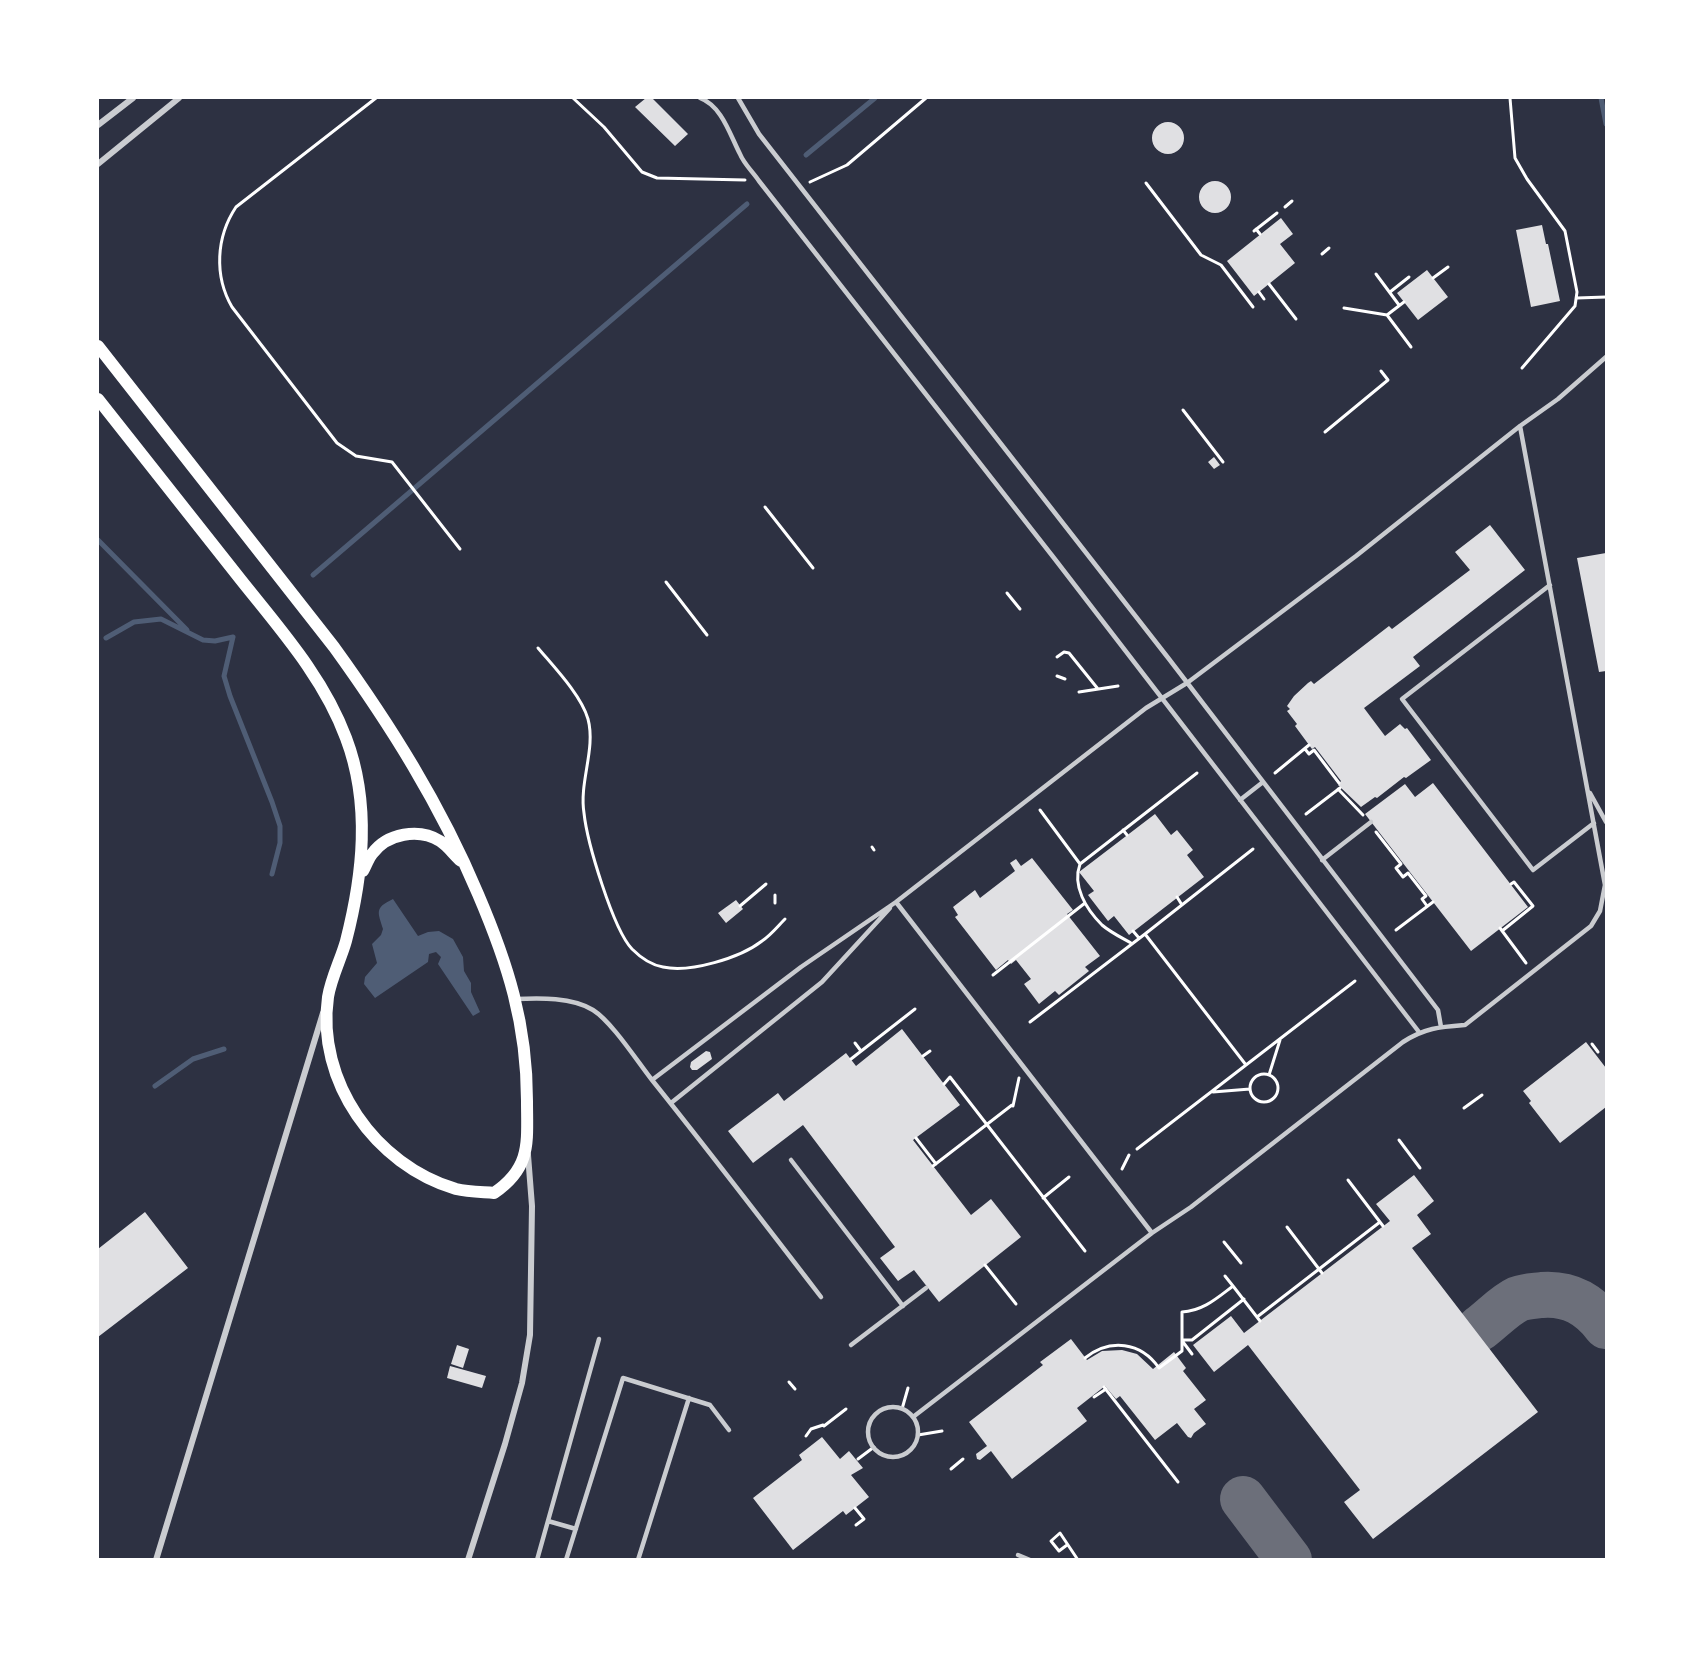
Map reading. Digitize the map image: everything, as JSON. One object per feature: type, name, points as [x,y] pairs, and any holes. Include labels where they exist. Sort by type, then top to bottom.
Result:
[{"type":"main road","points":[[98,346],[368,693],[436,804],[466,866],[489,920],[516,999],[527,1074],[527,1150],[515,1175],[495,1193],[458,1189],[430,1179],[403,1164],[381,1146],[364,1127],[336,1073],[327,1024],[328,995],[343,951],[361,876],[372,854],[381,845],[395,837],[409,833],[424,835],[440,841],[466,866]]},
{"type":"main road","points":[[98,399],[289,641],[328,699],[346,739],[356,773],[361,811],[361,876]]},
{"type":"street","points":[[98,125],[133,98]]},
{"type":"street","points":[[98,164],[179,98]]},
{"type":"street","points":[[156,1560],[328,995]]},
{"type":"street","points":[[468,1560],[508,1434],[522,1383],[530,1335],[532,1206],[527,1150]]},
{"type":"lane","points":[[700,98],[713,107],[731,133],[740,156],[759,181],[1419,1032]]},
{"type":"lane","points":[[738,98],[759,134],[1187,683],[1438,1010],[1441,1027]]},
{"type":"lane","points":[[652,1080],[801,967],[896,902],[1146,708],[1187,683],[1356,556],[1520,426],[1558,399],[1606,357]]},
{"type":"lane","points":[[913,1418],[1403,1042],[1419,1032],[1465,1025],[1591,926],[1600,911],[1605,885],[1520,426]]},
{"type":"lane","points":[[1550,585],[1402,699],[1533,870],[1594,822]]},
{"type":"lane","points":[[1240,800],[1263,782]]},
{"type":"lane","points":[[1587,788],[1606,822]]},
{"type":"lane","points":[[1322,860],[1370,822]]},
{"type":"lane","points":[[671,1103],[822,982],[896,902]]},
{"type":"lane","points":[[896,902],[1152,1233]]},
{"type":"lane","points":[[516,999],[537,998],[577,1003],[594,1010],[608,1024],[671,1103],[821,1297]]},
{"type":"lane","points":[[791,1160],[903,1306]]},
{"type":"lane","points":[[851,1345],[926,1288]]},
{"type":"lane","points":[[537,1560],[599,1339]]},
{"type":"lane","points":[[566,1560],[623,1378],[710,1405],[729,1430]]},
{"type":"lane","points":[[638,1560],[689,1398]]},
{"type":"lane","points":[[886,1408],[902,1409],[913,1418],[918,1434],[912,1449],[898,1457],[883,1455],[874,1448],[868,1431],[873,1417],[886,1408]]},
{"type":"lane","points":[[548,1521],[576,1529]]},
{"type":"lane","points":[[1018,1555],[1030,1560]]},
{"type":"path","points":[[376,98],[236,207],[229,217],[224,232],[219,277],[232,307],[337,443],[356,456],[392,462],[460,549]]},
{"type":"path","points":[[573,98],[604,128],[642,172],[657,178],[747,180]]},
{"type":"path","points":[[809,182],[847,165],[926,98]]},
{"type":"path","points":[[1510,98],[1515,158],[1527,179],[1565,231],[1577,298],[1575,306],[1522,368]]},
{"type":"path","points":[[1146,183],[1201,255],[1221,266],[1254,307]]},
{"type":"path","points":[[1285,207],[1292,201]]},
{"type":"path","points":[[1260,234],[1255,230],[1277,213]]},
{"type":"path","points":[[1264,223],[1269,228]]},
{"type":"path","points":[[1322,254],[1329,248]]},
{"type":"path","points":[[1433,278],[1448,267]]},
{"type":"path","points":[[1376,274],[1399,305]]},
{"type":"path","points":[[1390,292],[1409,277]]},
{"type":"path","points":[[1404,281],[1407,285]]},
{"type":"path","points":[[1269,284],[1296,319]]},
{"type":"path","points":[[1259,292],[1264,299]]},
{"type":"path","points":[[1577,298],[1606,297]]},
{"type":"path","points":[[1387,315],[1404,302]]},
{"type":"path","points":[[1344,308],[1387,315],[1412,347]]},
{"type":"path","points":[[1325,432],[1388,380],[1382,371]]},
{"type":"path","points":[[1183,410],[1223,462]]},
{"type":"path","points":[[765,507],[813,568]]},
{"type":"path","points":[[666,582],[707,635]]},
{"type":"path","points":[[1007,593],[1020,609]]},
{"type":"path","points":[[538,648],[580,703],[587,717],[590,732],[582,798],[584,815],[616,923],[631,947],[646,960],[663,967],[701,966],[763,941],[785,919]]},
{"type":"path","points":[[1057,657],[1063,652],[1070,653],[1098,689]]},
{"type":"path","points":[[1057,676],[1065,679]]},
{"type":"path","points":[[1079,692],[1118,686]]},
{"type":"path","points":[[1275,773],[1307,747],[1309,754],[1314,750],[1349,802],[1358,808],[1370,822],[1401,864],[1396,868],[1403,877],[1408,873],[1426,896],[1422,899],[1427,906]]},
{"type":"path","points":[[1131,943],[1103,925],[1080,896],[1078,870],[1080,864],[1197,773]]},
{"type":"path","points":[[1306,814],[1339,787]]},
{"type":"path","points":[[1040,810],[1080,864]]},
{"type":"path","points":[[1123,830],[1127,835]]},
{"type":"path","points":[[1030,1022],[1253,849]]},
{"type":"path","points":[[1511,884],[1514,882],[1525,899],[1533,906],[1501,930],[1527,964]]},
{"type":"path","points":[[740,906],[766,884]]},
{"type":"path","points":[[775,895],[776,903]]},
{"type":"path","points":[[1177,897],[1182,904]]},
{"type":"path","points":[[1396,930],[1433,902]]},
{"type":"path","points":[[993,975],[1085,903]]},
{"type":"path","points":[[1133,931],[1138,938]]},
{"type":"path","points":[[1145,934],[1246,1065]]},
{"type":"path","points":[[1137,1149],[1355,981]]},
{"type":"path","points":[[850,1059],[915,1009]]},
{"type":"path","points":[[1269,1075],[1280,1038]]},
{"type":"path","points":[[855,1043],[861,1051]]},
{"type":"path","points":[[1592,1044],[1598,1052]]},
{"type":"path","points":[[923,1056],[930,1051]]},
{"type":"path","points":[[1260,1075],[1269,1075],[1275,1080],[1278,1088],[1272,1099],[1261,1101],[1254,1097],[1251,1089],[1252,1081],[1260,1075]]},
{"type":"path","points":[[944,1084],[950,1077],[1085,1251]]},
{"type":"path","points":[[916,1138],[934,1165],[1013,1106],[1017,1085]]},
{"type":"path","points":[[1212,1092],[1251,1089]]},
{"type":"path","points":[[1464,1108],[1482,1095]]},
{"type":"path","points":[[1399,1140],[1420,1168]]},
{"type":"path","points":[[1122,1168],[1129,1155]]},
{"type":"path","points":[[1043,1198],[1069,1177]]},
{"type":"path","points":[[1348,1180],[1383,1226]]},
{"type":"path","points":[[1225,1276],[1259,1319],[1380,1222]]},
{"type":"path","points":[[1287,1227],[1321,1271]]},
{"type":"path","points":[[1224,1242],[1241,1263]]},
{"type":"path","points":[[985,1265],[1016,1304]]},
{"type":"path","points":[[1085,1358],[1108,1345],[1124,1345],[1144,1352],[1159,1368],[1182,1351],[1182,1312],[1193,1312],[1206,1306],[1233,1286]]},
{"type":"path","points":[[1182,1340],[1192,1340],[1244,1299]]},
{"type":"path","points":[[1182,1340],[1192,1354]]},
{"type":"path","points":[[789,1382],[795,1389]]},
{"type":"path","points":[[902,1409],[908,1388]]},
{"type":"path","points":[[1094,1398],[1105,1388],[1178,1482]]},
{"type":"path","points":[[806,1436],[811,1429],[823,1426],[846,1409]]},
{"type":"path","points":[[918,1434],[942,1431]]},
{"type":"path","points":[[858,1459],[874,1448]]},
{"type":"path","points":[[951,1469],[963,1460]]},
{"type":"path","points":[[855,1508],[864,1519],[856,1526]]},
{"type":"path","points":[[1067,1545],[1061,1547],[1059,1551],[1051,1541],[1060,1533],[1069,1543],[1067,1545],[1078,1560]]},
{"type":"water","points":[[393,899],[418,936],[439,931],[453,939],[463,957],[464,971],[471,983],[471,992],[480,1012],[473,1016],[438,964],[441,957],[436,952],[429,954],[428,962],[375,998],[364,984],[365,977],[377,963],[372,944],[381,935],[383,929],[380,908]]},
{"type":"building","points":[[646,98],[652,98],[688,134],[675,146],[635,107]]},
{"type":"building","points":[[1168,122],[1180,126],[1184,138],[1180,150],[1168,154],[1156,150],[1152,138],[1156,126]]},
{"type":"building","points":[[1215,181],[1227,185],[1231,197],[1227,209],[1215,213],[1203,209],[1199,197],[1203,185]]},
{"type":"building","points":[[1281,218],[1293,234],[1280,244],[1295,263],[1254,296],[1227,261]]},
{"type":"building","points":[[1542,225],[1560,301],[1531,307],[1516,230]]},
{"type":"building","points":[[1427,270],[1448,297],[1418,320],[1397,293]]},
{"type":"building","points":[[1214,457],[1220,465],[1214,469],[1208,462]]},
{"type":"building","points":[[1490,525],[1525,570],[1413,657],[1420,666],[1364,708],[1385,736],[1400,724],[1405,729],[1407,728],[1431,760],[1361,807],[1338,785],[1341,781],[1315,747],[1312,749],[1295,726],[1297,724],[1287,711],[1290,709],[1287,706],[1308,683],[1311,681],[1314,684],[1389,626],[1392,629],[1470,570],[1455,552]]},
{"type":"building","points":[[1606,553],[1606,671],[1599,672],[1577,558]]},
{"type":"building","points":[[1433,783],[1528,907],[1471,951],[1365,814],[1405,784],[1415,797]]},
{"type":"building","points":[[1155,814],[1171,835],[1177,830],[1193,850],[1187,855],[1204,877],[1129,935],[1114,916],[1108,921],[1088,895],[1094,891],[1079,872]]},
{"type":"building","points":[[1032,858],[1073,910],[1067,914],[1100,956],[1085,967],[1089,971],[1059,995],[1055,991],[1039,1004],[1024,984],[1031,979],[1016,960],[1011,964],[1008,960],[996,970],[955,917],[958,915],[953,907],[975,890],[980,898],[1015,871],[1010,863],[1016,859],[1021,866]]},
{"type":"building","points":[[736,900],[743,909],[726,923],[718,913]]},
{"type":"building","points":[[902,1029],[960,1105],[913,1140],[971,1215],[991,1199],[1021,1237],[939,1302],[914,1270],[898,1281],[880,1258],[895,1247],[803,1125],[753,1163],[728,1131],[778,1093],[784,1101],[846,1053],[856,1066]]},
{"type":"building","points":[[1586,1042],[1606,1068],[1606,1107],[1560,1143],[1529,1103],[1531,1101],[1523,1091]]},
{"type":"building","points":[[706,1051],[710,1052],[712,1059],[697,1070],[692,1070],[691,1062]]},
{"type":"building","points":[[1414,1175],[1434,1201],[1417,1215],[1431,1234],[1412,1248],[1538,1412],[1373,1539],[1344,1502],[1360,1490],[1248,1345],[1214,1372],[1193,1345],[1231,1316],[1244,1333],[1390,1221],[1376,1204]]},
{"type":"building","points":[[145,1212],[188,1268],[98,1337],[98,1249]]},
{"type":"building","points":[[1071,1339],[1087,1360],[1102,1351],[1122,1350],[1137,1354],[1153,1369],[1174,1352],[1186,1368],[1183,1371],[1206,1400],[1194,1409],[1206,1424],[1191,1438],[1177,1423],[1155,1440],[1120,1396],[1116,1399],[1105,1386],[1077,1408],[1087,1421],[1012,1479],[991,1451],[980,1460],[977,1459],[976,1454],[987,1446],[969,1422],[1043,1365],[1040,1362]]},
{"type":"building","points":[[457,1345],[469,1349],[463,1368],[451,1364]]},
{"type":"building","points":[[450,1366],[486,1376],[482,1388],[447,1378]]},
{"type":"building","points":[[822,1437],[840,1459],[849,1451],[863,1468],[851,1475],[869,1497],[846,1515],[843,1511],[793,1550],[753,1498],[802,1460],[799,1455]]},
{"type":"waterway","points":[[806,155],[875,98]]},
{"type":"waterway","points":[[1601,98],[1606,124]]},
{"type":"waterway","points":[[313,575],[747,204]]},
{"type":"waterway","points":[[98,540],[187,630]]},
{"type":"waterway","points":[[106,638],[134,622],[161,619],[203,640],[215,641],[233,637]]},
{"type":"waterway","points":[[233,637],[224,676],[280,826],[280,843],[272,874]]},
{"type":"waterway","points":[[155,1086],[193,1059],[224,1049]]},
{"type":"taxiway","points":[[1480,1328],[1503,1308],[1518,1299],[1542,1295],[1570,1298],[1586,1306],[1606,1326]]},
{"type":"taxiway","points":[[1243,1499],[1289,1560]]}]
